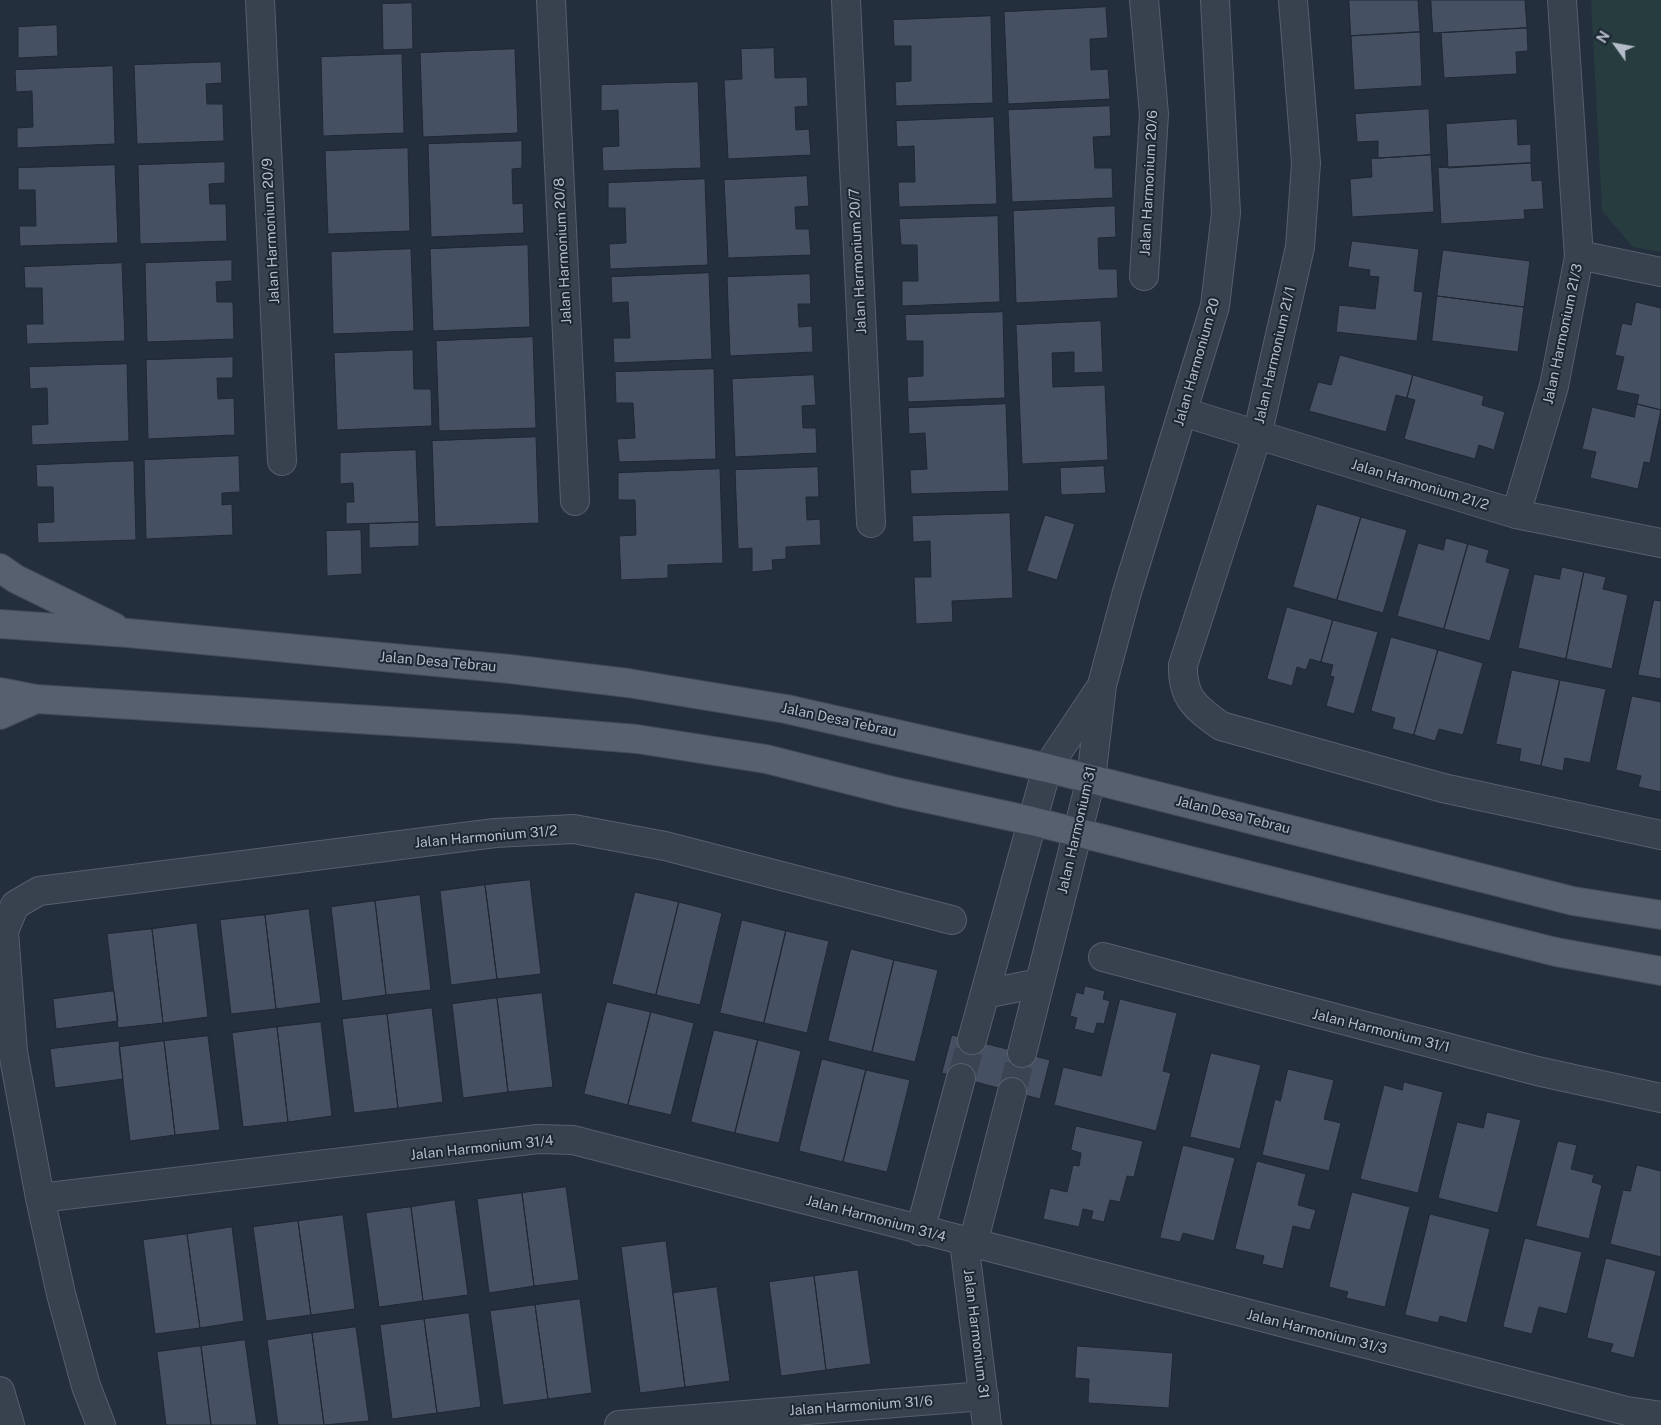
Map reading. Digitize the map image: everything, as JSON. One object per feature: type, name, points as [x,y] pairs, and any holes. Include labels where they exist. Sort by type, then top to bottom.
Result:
[{"type":"main road","points":[[0,568],[16,579],[128,633]]},
{"type":"main road","name":"Jalan Desa Tebrau","points":[[0,624],[128,633],[510,669],[628,683],[786,709],[1046,768],[1573,901],[1661,915]]},
{"type":"main road","points":[[0,692],[36,699],[516,729],[637,739],[766,760],[897,792],[1032,821],[1556,952],[1661,971]]},
{"type":"main road","points":[[0,715],[36,699]]},
{"type":"street","name":"Jalan Harmonium 20/9","points":[[260,0],[282,461]]},
{"type":"street","name":"Jalan Harmonium 20/8","points":[[551,0],[575,501]]},
{"type":"street","name":"Jalan Harmonium 20/7","points":[[846,0],[871,522]]},
{"type":"street","name":"Jalan Harmonium 20/6","points":[[1144,0],[1154,114],[1144,276]]},
{"type":"street","name":"Jalan Harmonium 20","points":[[1102,685],[1127,592],[1214,306],[1226,213],[1215,0]]},
{"type":"street","name":"Jalan Harmonium 21/3","points":[[1516,514],[1554,386],[1579,255],[1562,0]]},
{"type":"street","name":"Jalan Harmonium 21/1","points":[[1293,1],[1306,163],[1300,247],[1257,436],[1183,665],[1182,684],[1189,697],[1203,713],[1221,726],[1443,788],[1661,835]]},
{"type":"street","points":[[1579,255],[1661,272]]},
{"type":"street","name":"Jalan Harmonium 21/2","points":[[1183,412],[1516,514],[1661,543]]},
{"type":"street","points":[[972,1040],[1046,768],[1102,685]]},
{"type":"street","name":"Jalan Harmonium 31","points":[[1022,1053],[1091,780],[1102,685]]},
{"type":"street","name":"Jalan Harmonium 31/2","points":[[40,1198],[13,1052],[4,931],[15,906],[39,891],[495,833],[574,829],[665,846],[952,920]]},
{"type":"street","name":"Jalan Harmonium 31/1","points":[[1103,957],[1528,1068],[1661,1098]]},
{"type":"street","points":[[985,994],[1039,983]]},
{"type":"street","points":[[920,1231],[962,1078]]},
{"type":"street","name":"Jalan Harmonium 31","points":[[987,1425],[969,1243],[1012,1092]]},
{"type":"street","name":"Jalan Harmonium 31/4","points":[[40,1198],[538,1139],[573,1140],[969,1243]]},
{"type":"street","points":[[40,1198],[61,1294],[86,1386],[101,1425]]},
{"type":"street","name":"Jalan Harmonium 31/3","points":[[969,1243],[1628,1411],[1661,1416]]},
{"type":"street","points":[[0,1391],[10,1425]]},
{"type":"street","name":"Jalan Harmonium 31/6","points":[[619,1425],[984,1396]]},
{"type":"green space","points":[[1591,0],[1661,0],[1661,252],[1633,247],[1602,211]]},
{"type":"building","points":[[1349,0],[1418,0],[1420,32],[1351,36]]},
{"type":"building","points":[[1431,0],[1525,0],[1527,28],[1433,33]]},
{"type":"building","points":[[412,3],[413,49],[383,50],[382,4]]},
{"type":"building","points":[[1106,7],[1108,38],[1090,39],[1091,70],[1108,69],[1110,99],[1008,104],[1004,12]]},
{"type":"building","points":[[991,16],[993,103],[896,106],[895,82],[911,81],[911,46],[894,46],[893,20]]},
{"type":"building","points":[[57,25],[58,56],[18,58],[18,27]]},
{"type":"building","points":[[1527,28],[1528,51],[1516,52],[1517,74],[1444,78],[1441,33]]},
{"type":"building","points":[[1420,32],[1422,86],[1354,90],[1351,36]]},
{"type":"building","points":[[774,48],[775,78],[807,77],[808,106],[795,107],[796,130],[809,129],[811,155],[728,159],[724,80],[742,79],[741,49]]},
{"type":"building","points":[[515,49],[518,133],[423,137],[420,53]]},
{"type":"building","points":[[402,54],[404,133],[323,136],[321,57]]},
{"type":"building","points":[[221,62],[222,83],[206,84],[207,104],[223,104],[224,141],[137,144],[134,65]]},
{"type":"building","points":[[113,66],[115,144],[17,148],[17,128],[33,127],[32,91],[16,92],[15,70]]},
{"type":"building","points":[[698,82],[701,168],[603,171],[602,147],[619,146],[618,110],[601,111],[601,85]]},
{"type":"building","points":[[1110,106],[1111,136],[1093,137],[1095,168],[1112,168],[1113,198],[1012,202],[1008,110]]},
{"type":"building","points":[[1429,109],[1431,155],[1378,158],[1378,141],[1357,142],[1355,114]]},
{"type":"building","points":[[994,117],[997,204],[899,207],[898,182],[915,182],[914,146],[897,147],[896,121]]},
{"type":"building","points":[[1517,119],[1518,145],[1531,144],[1531,163],[1448,168],[1446,124]]},
{"type":"building","points":[[522,141],[522,168],[512,169],[513,204],[523,203],[524,233],[431,237],[428,144]]},
{"type":"building","points":[[408,148],[410,231],[328,234],[325,151]]},
{"type":"building","points":[[1431,155],[1434,212],[1352,217],[1350,179],[1372,177],[1371,159]]},
{"type":"building","points":[[225,162],[225,183],[209,184],[210,204],[226,204],[227,241],[140,244],[138,165]]},
{"type":"building","points":[[1531,163],[1532,181],[1542,180],[1544,209],[1524,210],[1525,219],[1441,224],[1438,168]]},
{"type":"building","points":[[115,165],[118,243],[20,246],[19,226],[36,226],[35,190],[18,190],[18,168]]},
{"type":"building","points":[[807,176],[809,206],[795,207],[796,229],[809,229],[811,255],[728,258],[724,180]]},
{"type":"building","points":[[705,179],[708,265],[610,269],[609,244],[626,243],[625,208],[608,208],[608,183]]},
{"type":"building","points":[[1115,206],[1116,237],[1098,238],[1099,269],[1117,269],[1118,298],[1016,303],[1013,211]]},
{"type":"building","points":[[998,216],[1000,302],[902,306],[902,281],[918,281],[917,245],[901,245],[899,219]]},
{"type":"building","points":[[1352,241],[1419,249],[1414,291],[1423,292],[1417,341],[1336,332],[1339,305],[1375,309],[1379,277],[1369,276],[1370,270],[1348,267]]},
{"type":"building","points":[[528,245],[530,327],[433,331],[430,249]]},
{"type":"building","points":[[411,249],[414,331],[333,334],[331,252]]},
{"type":"building","points":[[1443,250],[1530,261],[1524,307],[1437,296]]},
{"type":"building","points":[[232,260],[232,281],[216,282],[217,302],[233,302],[234,339],[147,342],[145,263]]},
{"type":"building","points":[[122,263],[125,341],[27,344],[26,324],[43,324],[42,288],[25,288],[24,267]]},
{"type":"building","points":[[709,273],[712,359],[614,363],[613,338],[630,338],[628,302],[612,303],[611,277]]},
{"type":"building","points":[[810,274],[811,304],[798,304],[799,327],[812,326],[813,352],[730,356],[727,277]]},
{"type":"building","points":[[1437,296],[1524,307],[1518,352],[1432,341]]},
{"type":"building","points":[[1636,302],[1661,308],[1661,410],[1637,404],[1639,395],[1616,390],[1624,357],[1615,355],[1622,323],[1631,325]]},
{"type":"building","points":[[1003,312],[1005,398],[908,402],[907,377],[923,376],[923,341],[906,341],[905,315]]},
{"type":"building","points":[[1101,321],[1103,372],[1074,373],[1074,352],[1052,353],[1053,387],[1105,385],[1108,460],[1022,464],[1016,325]]},
{"type":"building","points":[[533,337],[536,428],[439,431],[436,341]]},
{"type":"building","points":[[413,350],[414,389],[431,389],[432,426],[337,430],[334,353]]},
{"type":"building","points":[[1340,355],[1413,375],[1407,398],[1396,395],[1386,432],[1309,411],[1318,382],[1331,385]]},
{"type":"building","points":[[233,357],[233,378],[217,378],[218,399],[234,398],[235,435],[148,439],[146,360]]},
{"type":"building","points":[[127,364],[129,441],[32,445],[31,425],[48,424],[47,388],[30,389],[29,367]]},
{"type":"building","points":[[714,369],[716,459],[619,462],[617,439],[635,438],[633,403],[616,403],[615,372]]},
{"type":"building","points":[[814,375],[816,405],[802,406],[803,428],[816,428],[817,453],[735,457],[732,379]]},
{"type":"building","points":[[1413,375],[1484,396],[1482,405],[1505,412],[1494,450],[1479,445],[1475,459],[1404,439],[1415,400],[1407,398]]},
{"type":"building","points":[[1006,404],[1009,491],[911,494],[910,470],[927,469],[925,433],[909,434],[908,408]]},
{"type":"building","points":[[1637,404],[1661,410],[1650,463],[1644,462],[1638,489],[1590,478],[1596,452],[1582,449],[1592,407],[1634,417]]},
{"type":"building","points":[[536,437],[539,523],[435,527],[432,441]]},
{"type":"building","points":[[416,450],[419,522],[346,524],[346,502],[354,502],[353,483],[340,484],[340,453]]},
{"type":"building","points":[[239,456],[240,492],[222,493],[222,505],[232,504],[233,535],[146,539],[144,460]]},
{"type":"building","points":[[134,461],[136,540],[38,543],[37,523],[54,522],[53,487],[37,487],[36,465]]},
{"type":"building","points":[[1104,466],[1106,493],[1061,495],[1060,468]]},
{"type":"building","points":[[818,467],[819,497],[806,497],[807,520],[820,519],[821,545],[786,547],[786,559],[772,560],[773,570],[752,572],[752,548],[738,549],[735,470]]},
{"type":"building","points":[[720,469],[723,563],[668,565],[668,578],[621,580],[619,536],[636,535],[635,500],[618,500],[618,473]]},
{"type":"building","points":[[1317,504],[1361,517],[1337,600],[1293,587]]},
{"type":"building","points":[[1010,513],[1013,598],[952,601],[953,622],[916,624],[914,577],[931,577],[930,541],[913,542],[912,516]]},
{"type":"building","points":[[1045,515],[1075,524],[1057,580],[1027,571]]},
{"type":"building","points":[[1361,517],[1407,530],[1383,613],[1337,600]]},
{"type":"building","points":[[419,522],[419,546],[369,548],[369,524]]},
{"type":"building","points":[[361,530],[362,574],[327,576],[326,531]]},
{"type":"building","points":[[1446,538],[1468,544],[1444,629],[1397,616],[1418,543],[1443,550]]},
{"type":"building","points":[[1468,544],[1489,550],[1486,562],[1510,569],[1490,641],[1444,629]]},
{"type":"building","points":[[1562,567],[1584,572],[1566,659],[1518,648],[1534,574],[1559,579]]},
{"type":"building","points":[[1584,572],[1606,577],[1603,589],[1628,595],[1612,669],[1566,659]]},
{"type":"building","points":[[1654,600],[1661,601],[1661,679],[1638,675]]},
{"type":"building","points":[[1287,607],[1333,620],[1321,662],[1310,659],[1306,670],[1297,667],[1292,686],[1267,679]]},
{"type":"building","points":[[1333,620],[1378,632],[1354,714],[1326,706],[1334,677],[1330,676],[1333,665],[1321,662]]},
{"type":"building","points":[[1391,637],[1438,650],[1414,735],[1392,729],[1395,718],[1371,711]]},
{"type":"building","points":[[1438,650],[1483,663],[1463,735],[1439,729],[1435,741],[1414,735]]},
{"type":"building","points":[[1512,670],[1560,680],[1541,766],[1519,761],[1521,749],[1496,744]]},
{"type":"building","points":[[1560,680],[1606,689],[1590,763],[1565,758],[1563,771],[1541,766]]},
{"type":"building","points":[[1632,696],[1661,702],[1661,792],[1638,787],[1641,776],[1616,770]]},
{"type":"building","points":[[530,880],[541,974],[497,979],[485,885]]},
{"type":"building","points":[[485,885],[497,979],[451,985],[440,891]]},
{"type":"building","points":[[635,892],[679,902],[656,995],[612,984]]},
{"type":"building","points":[[420,895],[431,990],[386,995],[375,901]]},
{"type":"building","points":[[375,901],[386,995],[342,1001],[331,907]]},
{"type":"building","points":[[679,902],[722,913],[700,1005],[656,995]]},
{"type":"building","points":[[309,909],[321,1003],[276,1009],[265,915]]},
{"type":"building","points":[[265,915],[276,1009],[231,1014],[220,920]]},
{"type":"building","points":[[742,920],[786,931],[764,1023],[720,1013]]},
{"type":"building","points":[[197,923],[208,1017],[163,1023],[152,929]]},
{"type":"building","points":[[152,929],[163,1023],[118,1028],[107,934]]},
{"type":"building","points":[[786,931],[829,941],[807,1033],[764,1023]]},
{"type":"building","points":[[851,949],[894,960],[872,1052],[828,1041]]},
{"type":"building","points":[[894,960],[938,970],[915,1062],[872,1052]]},
{"type":"building","points":[[1085,986],[1105,991],[1103,999],[1110,1001],[1104,1024],[1097,1023],[1094,1034],[1074,1029],[1077,1018],[1070,1016],[1076,992],[1083,994]]},
{"type":"building","points":[[114,991],[118,1021],[56,1029],[53,999]]},
{"type":"building","points":[[542,993],[553,1087],[508,1092],[497,998]]},
{"type":"building","points":[[497,998],[508,1092],[463,1098],[452,1004]]},
{"type":"building","points":[[1120,999],[1177,1013],[1163,1071],[1171,1073],[1156,1131],[1054,1105],[1063,1067],[1101,1076]]},
{"type":"building","points":[[607,1002],[651,1012],[628,1105],[584,1094]]},
{"type":"building","points":[[432,1008],[443,1102],[398,1108],[387,1014]]},
{"type":"building","points":[[651,1012],[694,1023],[671,1115],[628,1105]]},
{"type":"building","points":[[387,1014],[398,1108],[354,1113],[342,1019]]},
{"type":"building","points":[[321,1022],[332,1116],[288,1122],[277,1027]]},
{"type":"building","points":[[277,1027],[288,1122],[243,1127],[232,1033]]},
{"type":"building","points":[[714,1030],[758,1040],[735,1133],[691,1122]]},
{"type":"building","points":[[952,1035],[1050,1060],[1040,1099],[942,1073]]},
{"type":"building","points":[[208,1036],[220,1130],[175,1135],[164,1041]]},
{"type":"building","points":[[758,1040],[801,1051],[779,1143],[735,1133]]},
{"type":"building","points":[[119,1041],[123,1079],[55,1088],[50,1049]]},
{"type":"building","points":[[164,1041],[175,1135],[130,1141],[119,1047]]},
{"type":"building","points":[[1211,1053],[1261,1065],[1240,1149],[1190,1137]]},
{"type":"building","points":[[822,1059],[866,1070],[843,1162],[799,1151]]},
{"type":"building","points":[[1288,1069],[1334,1080],[1324,1119],[1341,1123],[1329,1171],[1262,1155],[1275,1099],[1280,1101]]},
{"type":"building","points":[[866,1070],[910,1080],[887,1172],[843,1162]]},
{"type":"building","points":[[1404,1082],[1443,1092],[1418,1193],[1360,1179],[1384,1085],[1402,1090]]},
{"type":"building","points":[[1487,1112],[1521,1120],[1498,1213],[1438,1198],[1457,1122],[1483,1128]]},
{"type":"building","points":[[1076,1126],[1143,1141],[1134,1177],[1127,1176],[1120,1202],[1110,1200],[1104,1222],[1091,1219],[1093,1211],[1083,1209],[1079,1227],[1043,1219],[1050,1188],[1067,1192],[1073,1165],[1079,1166],[1081,1153],[1071,1150]]},
{"type":"building","points":[[1558,1141],[1577,1145],[1571,1169],[1594,1175],[1592,1182],[1602,1185],[1589,1239],[1536,1226]]},
{"type":"building","points":[[1183,1145],[1235,1158],[1214,1241],[1183,1233],[1180,1242],[1160,1238]]},
{"type":"building","points":[[1257,1161],[1306,1174],[1298,1205],[1316,1210],[1310,1230],[1293,1226],[1283,1269],[1262,1264],[1264,1256],[1235,1249]]},
{"type":"building","points":[[1637,1165],[1661,1171],[1661,1257],[1610,1244],[1623,1190],[1630,1191]]},
{"type":"building","points":[[566,1187],[579,1280],[534,1286],[522,1193]]},
{"type":"building","points":[[1352,1192],[1410,1207],[1385,1307],[1346,1298],[1348,1292],[1329,1287]]},
{"type":"building","points":[[522,1193],[534,1286],[489,1293],[477,1199]]},
{"type":"building","points":[[455,1200],[468,1295],[423,1301],[411,1207]]},
{"type":"building","points":[[411,1207],[423,1301],[379,1307],[366,1213]]},
{"type":"building","points":[[1430,1214],[1490,1229],[1467,1323],[1440,1316],[1438,1323],[1405,1315]]},
{"type":"building","points":[[343,1215],[355,1309],[311,1315],[298,1221]]},
{"type":"building","points":[[298,1221],[311,1315],[266,1321],[253,1227]]},
{"type":"building","points":[[232,1227],[244,1321],[200,1328],[187,1234]]},
{"type":"building","points":[[187,1234],[200,1328],[155,1334],[143,1240]]},
{"type":"building","points":[[1525,1238],[1582,1252],[1567,1314],[1539,1307],[1532,1334],[1503,1327]]},
{"type":"building","points":[[666,1241],[685,1387],[640,1393],[621,1247]]},
{"type":"building","points":[[1606,1258],[1656,1271],[1634,1358],[1610,1352],[1613,1344],[1587,1338]]},
{"type":"building","points":[[858,1270],[871,1364],[826,1370],[814,1276]]},
{"type":"building","points":[[814,1276],[826,1370],[781,1376],[769,1282]]},
{"type":"building","points":[[717,1287],[730,1381],[685,1387],[673,1293]]},
{"type":"building","points":[[580,1299],[592,1393],[548,1399],[535,1305]]},
{"type":"building","points":[[535,1305],[548,1399],[503,1405],[490,1311]]},
{"type":"building","points":[[469,1313],[481,1407],[437,1413],[424,1319]]},
{"type":"building","points":[[424,1319],[437,1413],[392,1419],[380,1325]]},
{"type":"building","points":[[356,1327],[369,1421],[324,1425],[312,1333]]},
{"type":"building","points":[[312,1333],[324,1425],[278,1425],[267,1340]]},
{"type":"building","points":[[245,1340],[257,1425],[211,1425],[201,1346]]},
{"type":"building","points":[[201,1346],[211,1425],[166,1425],[157,1352]]},
{"type":"building","points":[[1077,1346],[1173,1353],[1169,1408],[1088,1403],[1089,1379],[1075,1378]]},
{"type":"tunnel","points":[[961,1078],[972,1040]]},
{"type":"tunnel","points":[[1012,1092],[1022,1053]]}]
